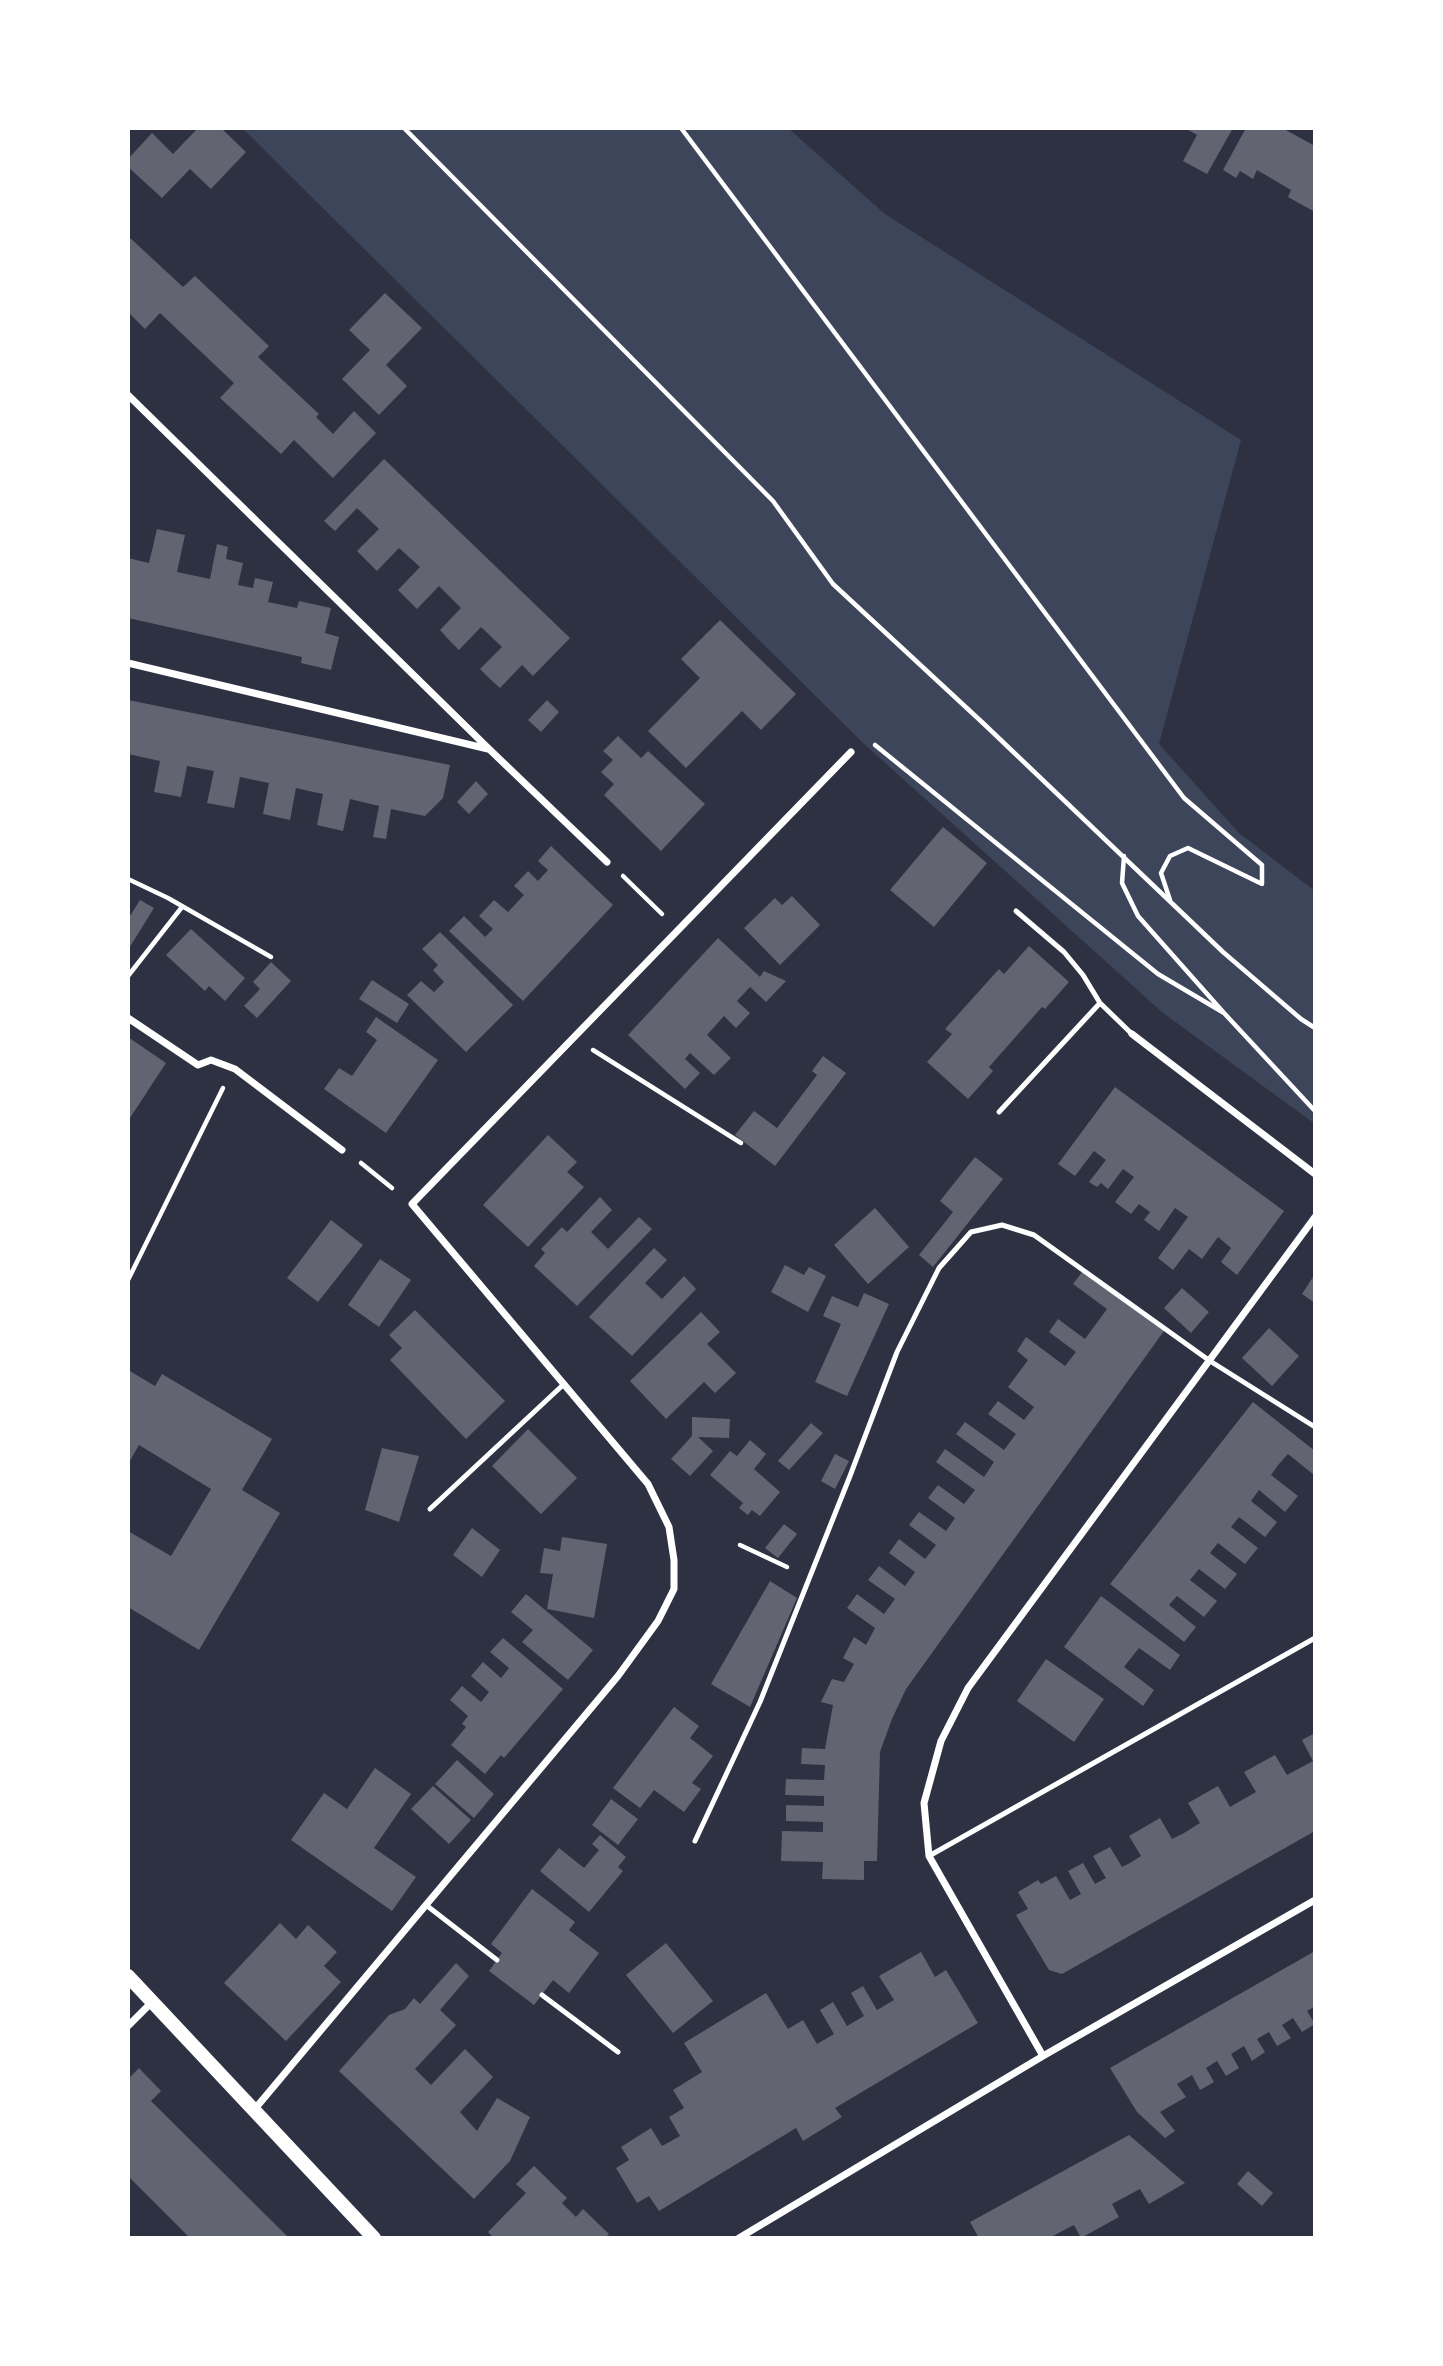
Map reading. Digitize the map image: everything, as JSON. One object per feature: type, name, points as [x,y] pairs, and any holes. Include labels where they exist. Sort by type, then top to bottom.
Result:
[{"type":"main road","points":[[128,1976],[374,2238]]},
{"type":"street","points":[[128,395],[607,862]]},
{"type":"street","points":[[128,663],[489,749]]},
{"type":"street","points":[[254,2110],[618,1675],[658,1621],[674,1589],[674,1560],[669,1527],[648,1484],[412,1204],[851,751]]},
{"type":"street","points":[[128,1018],[198,1065],[211,1060],[233,1069],[342,1150]]},
{"type":"street","points":[[1132,1034],[1315,1174]]},
{"type":"street","points":[[1043,2056],[929,1856],[924,1804],[941,1741],[968,1688],[1315,1217]]},
{"type":"street","points":[[739,2238],[1043,2056],[1315,1900]]},
{"type":"street","points":[[128,2026],[152,2002]]},
{"type":"lane","points":[[1016,911],[1064,952],[1083,975],[1100,1003],[1132,1034]]},
{"type":"lane","points":[[999,1112],[1100,1003]]},
{"type":"lane","points":[[695,1841],[760,1702],[897,1352],[939,1268],[971,1232],[1002,1225],[1034,1235],[1210,1361],[1315,1427]]},
{"type":"lane","points":[[430,1508],[564,1384]]},
{"type":"lane","points":[[929,1856],[1315,1638]]},
{"type":"lane","points":[[426,1905],[497,1960]]},
{"type":"lane","points":[[542,1995],[618,2053]]},
{"type":"path","points":[[404,128],[773,501],[833,584],[1223,952],[1315,1028]]},
{"type":"path","points":[[681,128],[1184,798],[1262,865],[1262,884],[1188,848],[1170,856],[1161,873],[1170,901]]},
{"type":"path","points":[[851,751],[873,744],[1158,974],[1224,1013]]},
{"type":"path","points":[[1124,856],[1122,883],[1138,916],[1315,1111]]},
{"type":"path","points":[[607,862],[678,929]]},
{"type":"path","points":[[128,879],[182,906],[271,957]]},
{"type":"path","points":[[128,976],[182,906]]},
{"type":"path","points":[[573,1037],[740,1143]]},
{"type":"path","points":[[128,1280],[233,1069]]},
{"type":"path","points":[[342,1150],[412,1204]]},
{"type":"path","points":[[740,1545],[796,1570],[815,1566]]},
{"type":"shaded area","points":[[242,128],[788,128],[885,214],[1241,440],[1159,744],[1239,833],[1315,891],[1315,1124],[1163,1013],[863,743]]},
{"type":"building","points":[[198,128],[221,128],[246,152],[211,189],[190,169],[162,198],[128,167],[128,159],[152,133],[173,154]]},
{"type":"building","points":[[1185,128],[1233,128],[1207,174],[1183,161],[1197,135]]},
{"type":"building","points":[[1246,128],[1282,128],[1315,146],[1315,212],[1288,197],[1291,190],[1257,170],[1253,179],[1240,171],[1236,178],[1223,170]]},
{"type":"building","points":[[128,236],[183,287],[195,276],[269,346],[258,357],[319,414],[316,417],[333,434],[354,411],[376,433],[333,478],[294,440],[281,454],[220,398],[234,383],[160,313],[145,329],[128,312]]},
{"type":"building","points":[[385,293],[422,328],[386,365],[407,386],[379,415],[342,379],[370,350],[349,330]]},
{"type":"building","points":[[384,459],[570,638],[533,676],[522,665],[500,688],[489,678],[480,669],[502,647],[481,627],[459,650],[440,630],[461,608],[439,586],[417,609],[398,590],[420,567],[399,548],[377,571],[357,551],[379,529],[357,508],[335,531],[324,521]]},
{"type":"building","points":[[157,529],[185,535],[177,572],[210,579],[217,544],[228,547],[226,559],[243,563],[238,585],[253,588],[255,578],[273,582],[268,602],[297,608],[299,601],[331,608],[325,633],[339,637],[331,670],[301,663],[302,657],[128,618],[128,558],[149,563]]},
{"type":"building","points":[[720,620],[796,694],[761,730],[742,711],[686,768],[648,731],[700,678],[681,659]]},
{"type":"building","points":[[128,700],[450,765],[443,798],[425,816],[391,809],[386,839],[373,837],[379,806],[350,799],[343,831],[317,825],[323,794],[296,788],[290,820],[263,814],[269,783],[240,777],[234,808],[207,803],[214,771],[187,766],[181,797],[154,792],[160,761],[128,754]]},
{"type":"building","points":[[547,700],[559,712],[541,732],[528,720]]},
{"type":"building","points":[[618,736],[641,758],[648,751],[705,804],[661,851],[604,795],[614,784],[601,772],[613,760],[603,751]]},
{"type":"building","points":[[476,781],[488,794],[469,814],[457,802]]},
{"type":"building","points":[[943,827],[987,863],[934,927],[890,890]]},
{"type":"building","points":[[551,846],[613,905],[523,1001],[449,931],[464,916],[485,937],[493,929],[479,916],[494,900],[508,912],[524,895],[514,886],[528,871],[538,881],[548,870],[538,861]]},
{"type":"building","points":[[792,896],[820,925],[780,965],[744,928],[775,898],[782,905]]},
{"type":"building","points":[[140,900],[154,908],[128,950],[128,919]]},
{"type":"building","points":[[191,929],[245,978],[225,1001],[209,986],[205,991],[166,955]]},
{"type":"building","points":[[440,932],[513,1005],[466,1052],[407,995],[421,981],[434,992],[444,982],[433,970],[438,965],[422,949]]},
{"type":"building","points":[[718,938],[760,977],[764,971],[786,981],[766,1002],[750,987],[737,1001],[750,1013],[736,1028],[724,1016],[707,1035],[731,1058],[714,1075],[690,1053],[685,1059],[700,1073],[685,1089],[628,1035]]},
{"type":"building","points":[[1029,946],[1069,982],[1045,1009],[1042,1007],[989,1067],[993,1071],[968,1099],[927,1062],[952,1034],[945,1029],[999,969],[1004,974]]},
{"type":"building","points":[[271,962],[291,981],[257,1018],[244,1006],[260,989],[253,982]]},
{"type":"building","points":[[372,980],[409,1004],[397,1023],[359,999]]},
{"type":"building","points":[[376,1017],[438,1060],[386,1133],[324,1089],[339,1068],[352,1076],[377,1040],[366,1032]]},
{"type":"building","points":[[128,1037],[166,1063],[128,1121]]},
{"type":"building","points":[[823,1056],[846,1073],[775,1166],[735,1135],[754,1111],[777,1128],[817,1075],[812,1071]]},
{"type":"building","points":[[1115,1087],[1284,1211],[1237,1275],[1221,1262],[1231,1248],[1218,1237],[1202,1259],[1189,1249],[1173,1270],[1158,1258],[1188,1217],[1175,1208],[1159,1231],[1144,1220],[1150,1212],[1139,1204],[1131,1214],[1115,1202],[1134,1177],[1123,1169],[1108,1189],[1101,1183],[1097,1187],[1089,1182],[1106,1160],[1094,1151],[1075,1176],[1058,1164]]},
{"type":"building","points":[[548,1135],[577,1162],[567,1172],[584,1187],[528,1247],[483,1205]]},
{"type":"building","points":[[975,1157],[1003,1179],[933,1267],[919,1255],[953,1212],[940,1201]]},
{"type":"building","points":[[600,1197],[612,1210],[591,1232],[608,1249],[639,1217],[652,1229],[577,1306],[534,1266],[545,1253],[541,1249],[562,1227],[567,1232]]},
{"type":"building","points":[[875,1208],[909,1247],[868,1284],[834,1245]]},
{"type":"building","points":[[331,1220],[363,1245],[318,1302],[287,1278]]},
{"type":"building","points":[[654,1248],[667,1260],[645,1283],[662,1299],[684,1276],[696,1289],[632,1356],[589,1317]]},
{"type":"building","points":[[380,1259],[411,1280],[379,1327],[348,1305]]},
{"type":"building","points":[[785,1265],[804,1275],[809,1267],[826,1276],[808,1312],[771,1292]]},
{"type":"building","points":[[1082,1272],[1164,1331],[906,1689],[880,1752],[877,1861],[864,1861],[864,1880],[822,1879],[823,1862],[781,1861],[782,1831],[823,1832],[823,1822],[786,1821],[786,1805],[824,1806],[824,1796],[785,1795],[786,1779],[824,1780],[825,1765],[801,1764],[802,1748],[825,1749],[833,1705],[821,1702],[832,1679],[844,1682],[854,1664],[843,1658],[854,1637],[866,1645],[875,1628],[847,1608],[857,1594],[884,1614],[895,1599],[868,1580],[879,1566],[905,1586],[915,1572],[889,1553],[899,1539],[925,1559],[936,1545],[909,1525],[919,1512],[946,1531],[955,1518],[928,1498],[938,1485],[964,1504],[975,1490],[936,1462],[945,1449],[984,1477],[994,1462],[956,1434],[965,1422],[1004,1450],[1016,1434],[988,1414],[998,1401],[1024,1420],[1034,1407],[1008,1387],[1028,1360],[1017,1351],[1026,1337],[1065,1366],[1076,1352],[1049,1332],[1058,1319],[1085,1339],[1107,1309],[1073,1284]]},
{"type":"building","points":[[1315,1274],[1315,1303],[1302,1294]]},
{"type":"building","points":[[1182,1288],[1209,1312],[1191,1333],[1164,1308]]},
{"type":"building","points":[[864,1293],[889,1304],[847,1396],[815,1382],[841,1324],[823,1316],[832,1296],[858,1307]]},
{"type":"building","points":[[415,1310],[505,1401],[466,1439],[390,1360],[402,1348],[389,1335]]},
{"type":"building","points":[[701,1312],[720,1332],[707,1344],[736,1373],[715,1393],[704,1382],[666,1419],[630,1381]]},
{"type":"building","points":[[1269,1328],[1299,1356],[1272,1386],[1242,1358]]},
{"type":"building","points":[[128,1370],[155,1386],[162,1374],[272,1439],[242,1490],[280,1513],[199,1650],[128,1607],[128,1531],[171,1556],[211,1489],[139,1445],[128,1464]]},
{"type":"building","points":[[1253,1402],[1315,1451],[1315,1474],[1288,1454],[1271,1475],[1298,1496],[1285,1512],[1259,1490],[1251,1501],[1277,1522],[1265,1537],[1239,1517],[1231,1527],[1258,1548],[1245,1564],[1218,1543],[1210,1553],[1237,1574],[1225,1589],[1199,1569],[1190,1580],[1217,1601],[1204,1617],[1177,1596],[1169,1605],[1196,1627],[1184,1642],[1110,1584]]},
{"type":"building","points":[[692,1417],[730,1419],[729,1438],[698,1437],[713,1451],[690,1476],[671,1459],[692,1436]]},
{"type":"building","points":[[811,1423],[823,1433],[789,1470],[778,1461]]},
{"type":"building","points":[[528,1429],[577,1478],[541,1514],[492,1466]]},
{"type":"building","points":[[750,1440],[766,1454],[754,1469],[780,1492],[760,1516],[752,1510],[748,1515],[739,1508],[743,1503],[710,1475],[730,1451],[737,1456]]},
{"type":"building","points":[[382,1448],[419,1456],[399,1522],[365,1510]]},
{"type":"building","points":[[835,1454],[849,1461],[835,1489],[821,1481]]},
{"type":"building","points":[[784,1524],[797,1534],[778,1558],[765,1548]]},
{"type":"building","points":[[472,1528],[500,1550],[482,1577],[453,1555]]},
{"type":"building","points":[[562,1537],[607,1544],[594,1618],[547,1609],[553,1574],[540,1573],[544,1548],[560,1551]]},
{"type":"building","points":[[770,1581],[797,1598],[750,1707],[711,1684]]},
{"type":"building","points":[[526,1594],[593,1650],[568,1680],[522,1642],[533,1630],[511,1612]]},
{"type":"building","points":[[1101,1596],[1180,1655],[1170,1670],[1139,1648],[1124,1667],[1154,1690],[1143,1706],[1064,1647]]},
{"type":"building","points":[[503,1638],[563,1689],[504,1758],[501,1755],[485,1774],[451,1745],[466,1727],[462,1724],[468,1716],[450,1700],[462,1686],[481,1702],[489,1692],[471,1676],[483,1662],[501,1678],[509,1668],[490,1652]]},
{"type":"building","points":[[1046,1659],[1104,1699],[1074,1742],[1017,1701]]},
{"type":"building","points":[[674,1707],[699,1726],[690,1738],[713,1756],[692,1783],[701,1789],[684,1812],[654,1790],[640,1808],[613,1788]]},
{"type":"building","points":[[1315,1733],[1315,1831],[1062,1974],[1049,1970],[1016,1915],[1028,1909],[1018,1892],[1038,1880],[1041,1884],[1056,1876],[1070,1900],[1081,1894],[1068,1871],[1083,1863],[1095,1884],[1106,1878],[1093,1856],[1110,1847],[1122,1867],[1130,1863],[1141,1856],[1129,1836],[1160,1818],[1172,1839],[1184,1833],[1200,1823],[1188,1803],[1218,1786],[1230,1807],[1256,1792],[1244,1772],[1275,1755],[1287,1775],[1313,1761],[1302,1740]]},
{"type":"building","points":[[457,1760],[494,1794],[474,1818],[435,1784]]},
{"type":"building","points":[[375,1768],[411,1794],[374,1848],[416,1877],[392,1911],[291,1840],[324,1793],[347,1809]]},
{"type":"building","points":[[433,1786],[471,1820],[449,1844],[411,1809]]},
{"type":"building","points":[[611,1799],[638,1819],[618,1845],[592,1825]]},
{"type":"building","points":[[600,1835],[626,1857],[618,1867],[623,1871],[589,1912],[540,1871],[559,1848],[584,1868],[599,1850],[592,1844]]},
{"type":"building","points":[[532,1889],[575,1922],[569,1930],[599,1953],[569,1993],[553,1980],[534,2005],[489,1971],[502,1953],[491,1944]]},
{"type":"building","points":[[280,1923],[296,1939],[308,1925],[337,1952],[324,1966],[341,1982],[286,2041],[224,1983]]},
{"type":"building","points":[[666,1943],[713,2001],[673,2033],[626,1975]]},
{"type":"building","points":[[1315,1951],[1315,2006],[1307,2011],[1315,2024],[1302,2032],[1293,2018],[1282,2025],[1291,2038],[1277,2046],[1269,2032],[1257,2039],[1265,2052],[1252,2061],[1244,2046],[1231,2054],[1239,2068],[1226,2076],[1217,2061],[1206,2068],[1214,2082],[1200,2090],[1192,2075],[1177,2084],[1186,2097],[1160,2112],[1175,2131],[1165,2138],[1137,2112],[1110,2068]]},
{"type":"building","points":[[921,1952],[935,1977],[946,1970],[978,2023],[835,2108],[842,2117],[803,2141],[796,2128],[659,2211],[649,2196],[637,2203],[616,2168],[629,2160],[621,2147],[651,2128],[662,2146],[680,2136],[669,2117],[684,2108],[673,2090],[702,2072],[684,2043],[766,1993],[788,2029],[803,2020],[817,2044],[834,2034],[820,2010],[833,2002],[847,2026],[864,2016],[851,1993],[863,1986],[877,2010],[894,2000],[879,1976]]},
{"type":"building","points":[[456,1963],[469,1976],[440,2010],[456,2025],[415,2069],[431,2085],[465,2049],[493,2077],[460,2112],[477,2131],[497,2098],[530,2117],[510,2161],[474,2199],[339,2071],[389,2015],[405,2009],[414,1998],[420,2004]]},
{"type":"building","points":[[139,2068],[161,2091],[151,2101],[289,2238],[190,2238],[128,2176],[128,2079]]},
{"type":"building","points":[[1129,2135],[1185,2183],[1149,2204],[1140,2189],[1112,2204],[1119,2217],[1081,2238],[1074,2225],[1049,2238],[979,2238],[970,2222]]},
{"type":"building","points":[[534,2166],[567,2198],[562,2203],[576,2217],[583,2209],[609,2234],[605,2238],[494,2238],[488,2232],[526,2193],[516,2184]]},
{"type":"building","points":[[1248,2171],[1273,2193],[1262,2206],[1237,2184]]}]
